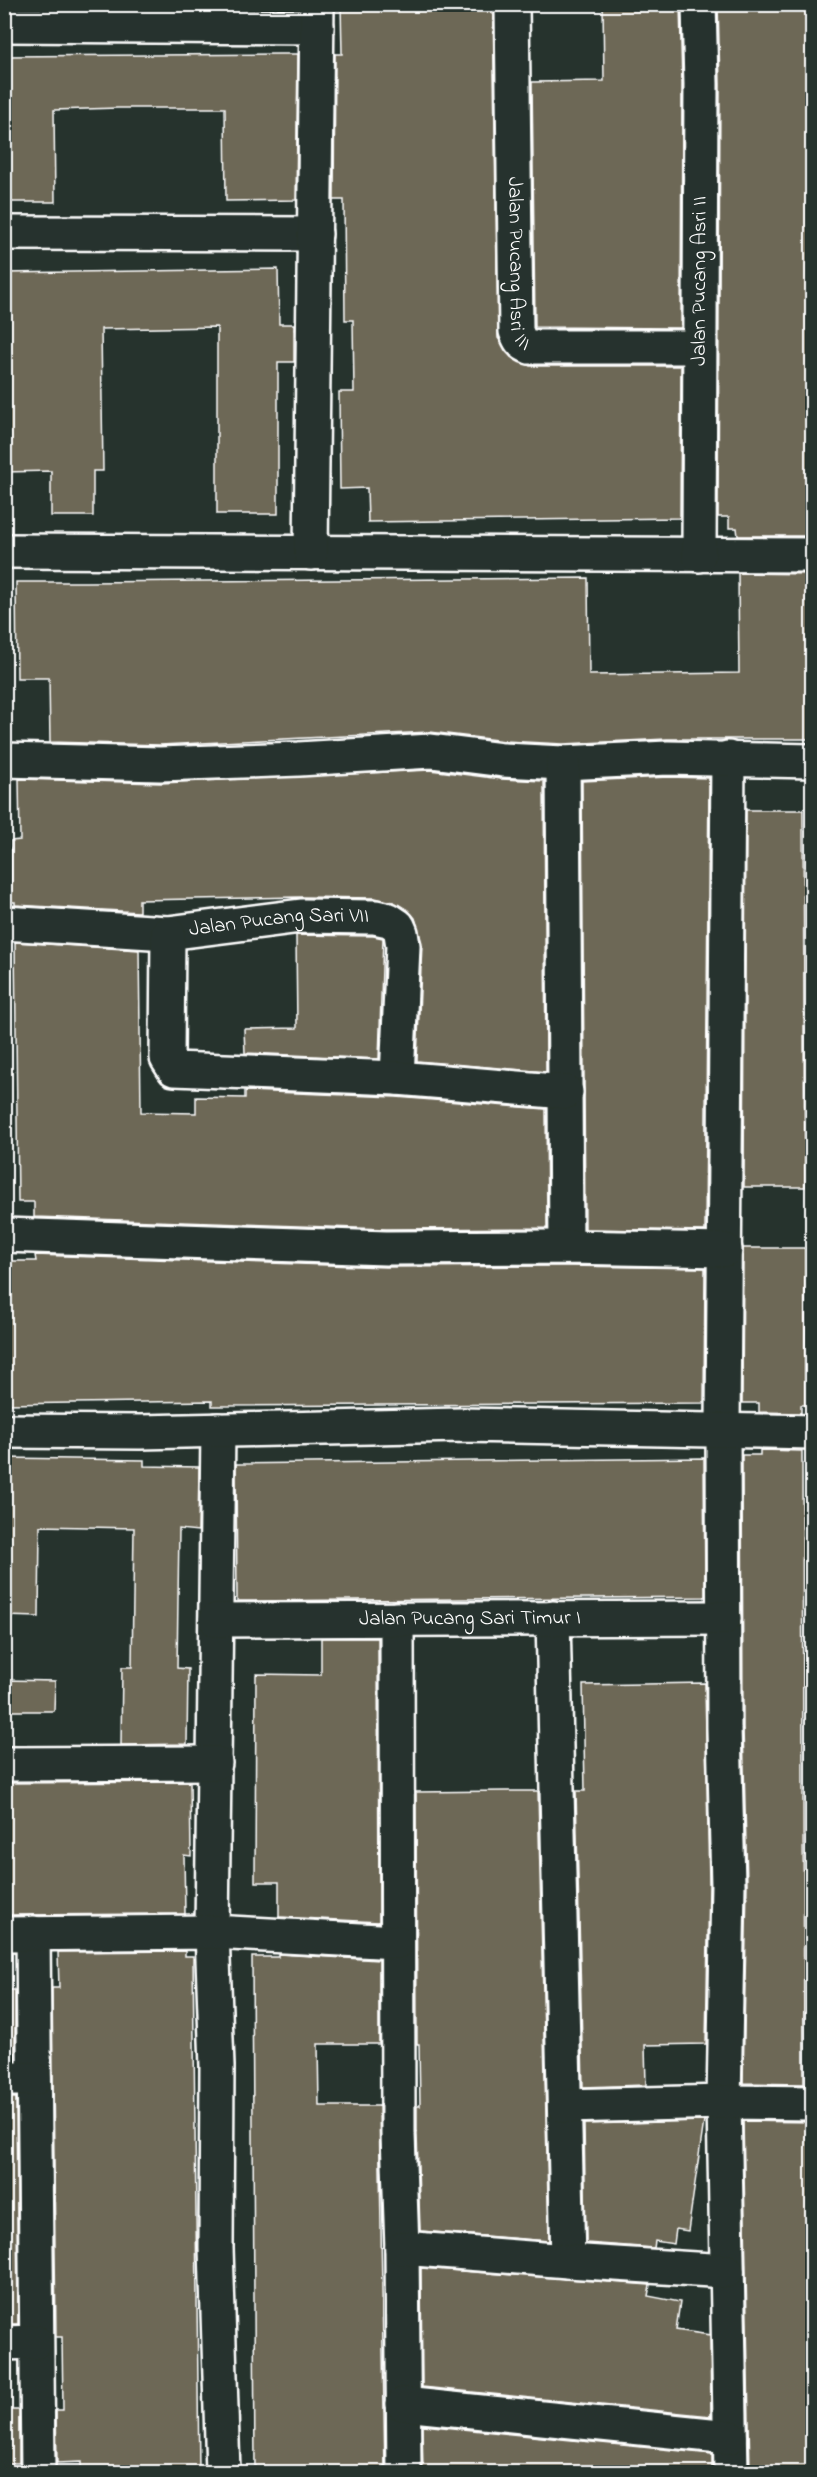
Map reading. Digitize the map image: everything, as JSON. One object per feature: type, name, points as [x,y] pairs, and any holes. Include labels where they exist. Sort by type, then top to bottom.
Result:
[{"type":"street","name":"Jalan Pucang Asri III","points":[[512,4],[516,331],[521,343],[530,347],[699,347]]},
{"type":"street","name":"Jalan Pucang Asri II","points":[[699,4],[699,555]]},
{"type":"street","points":[[4,25],[317,16],[311,553]]},
{"type":"street","points":[[4,233],[315,234]]},
{"type":"street","points":[[4,551],[813,555]]},
{"type":"street","points":[[4,760],[160,764],[431,751],[503,760],[563,763],[668,758],[813,761]]},
{"type":"street","points":[[728,758],[724,1432],[728,1884],[724,2102],[731,2472]]},
{"type":"street","points":[[563,763],[566,1247]]},
{"type":"street","name":"Jalan Pucang Sari VII","points":[[4,923],[168,933],[302,916],[375,916],[394,922],[401,933],[403,946],[397,1078]]},
{"type":"street","points":[[168,933],[167,1058],[174,1069],[397,1078],[566,1092]]},
{"type":"street","points":[[4,1235],[386,1248],[566,1247],[725,1250]]},
{"type":"street","points":[[4,1431],[218,1431],[461,1425],[813,1432]]},
{"type":"street","points":[[218,1431],[212,1932],[217,2066],[216,2248],[223,2472]]},
{"type":"street","points":[[553,1618],[568,2262]]},
{"type":"street","name":"Jalan Pucang Sari Timur I","points":[[216,1620],[724,1618]]},
{"type":"street","points":[[397,1619],[398,2134],[402,2248],[404,2472]]},
{"type":"street","points":[[4,1764],[215,1763]]},
{"type":"street","points":[[38,2472],[20,2342],[19,1934],[212,1932],[397,1942]]},
{"type":"street","points":[[565,2106],[724,2102],[813,2103]]},
{"type":"street","points":[[402,2248],[568,2262],[727,2271]]},
{"type":"street","points":[[403,2404],[730,2437]]},
{"type":"building","points":[[341,4],[493,4],[498,338],[511,357],[530,366],[681,366],[680,518],[368,522],[367,488],[340,489],[339,392],[354,392],[353,320],[345,320],[344,200],[334,200],[335,54],[342,54]]},
{"type":"building","points":[[603,4],[680,4],[681,328],[535,327],[532,82],[604,81]]},
{"type":"building","points":[[718,4],[813,4],[813,536],[738,536],[737,528],[729,528],[729,517],[718,517],[720,84]]},
{"type":"building","points":[[298,54],[296,200],[226,201],[225,108],[118,108],[54,110],[55,202],[4,202],[4,56]]},
{"type":"building","points":[[278,269],[279,324],[294,324],[294,362],[278,362],[278,514],[217,514],[217,327],[101,329],[103,471],[93,471],[93,516],[51,516],[51,471],[4,472],[4,273]]},
{"type":"building","points":[[738,573],[813,574],[813,739],[667,739],[563,744],[505,741],[430,732],[160,745],[50,742],[49,678],[17,678],[16,582],[588,578],[589,675],[739,673]]},
{"type":"building","points":[[430,770],[501,779],[544,781],[546,1072],[417,1061],[422,943],[415,918],[408,910],[393,902],[375,898],[301,897],[139,900],[139,912],[15,905],[15,902],[11,902],[11,841],[20,840],[19,779],[161,783]]},
{"type":"building","points":[[668,777],[709,778],[705,1231],[585,1229],[582,781]]},
{"type":"building","points":[[746,810],[803,810],[805,1187],[744,1187]]},
{"type":"building","points":[[296,935],[383,938],[379,1059],[245,1053],[244,1029],[297,1028]]},
{"type":"building","points":[[15,942],[139,950],[141,1112],[196,1113],[196,1097],[245,1098],[245,1091],[396,1097],[546,1109],[547,1228],[386,1229],[34,1217],[34,1202],[18,1202]]},
{"type":"building","points":[[743,1248],[805,1248],[805,1405],[801,1405],[801,1413],[759,1412],[759,1403],[742,1403]]},
{"type":"building","points":[[35,1255],[386,1267],[705,1268],[704,1403],[212,1406],[212,1401],[4,1404],[4,1261],[36,1261]]},
{"type":"building","points":[[760,1450],[802,1451],[804,2084],[743,2083],[747,1884],[743,1728],[742,1455],[760,1455]]},
{"type":"building","points":[[4,1458],[144,1460],[144,1466],[199,1467],[198,1531],[179,1529],[177,1668],[188,1669],[187,1744],[121,1745],[122,1667],[132,1667],[134,1528],[40,1526],[39,1617],[4,1616]]},
{"type":"building","points":[[704,1458],[705,1597],[237,1601],[236,1464]]},
{"type":"building","points":[[321,1638],[378,1638],[379,1922],[279,1917],[279,1882],[255,1882],[256,1674],[321,1675]]},
{"type":"building","points":[[4,1680],[55,1681],[54,1711],[4,1711]]},
{"type":"building","points":[[705,1683],[709,1884],[706,2044],[645,2045],[646,2085],[583,2087],[576,1791],[585,1791],[583,1685]]},
{"type":"building","points":[[190,1782],[191,1856],[184,1855],[185,1914],[4,1915],[4,1783]]},
{"type":"building","points":[[538,1791],[549,2241],[420,2231],[417,2134],[417,2106],[420,2106],[419,2044],[417,2044],[416,1792]]},
{"type":"building","points":[[185,1951],[185,1956],[193,1956],[199,2472],[81,2472],[81,2462],[57,2463],[56,2410],[63,2410],[62,2337],[56,2337],[52,1988],[59,1988],[58,1952]]},
{"type":"building","points":[[278,1954],[379,1960],[379,2044],[318,2044],[319,2106],[379,2106],[385,2472],[255,2472],[252,1957],[278,1957]]},
{"type":"building","points":[[4,1990],[15,1990],[15,2060],[4,2060]]},
{"type":"building","points":[[4,2098],[16,2098],[18,2324],[4,2324]]},
{"type":"building","points":[[704,2121],[688,2231],[676,2229],[674,2244],[655,2241],[654,2248],[586,2243],[584,2124]]},
{"type":"building","points":[[743,2121],[813,2122],[813,2472],[750,2472]]},
{"type":"building","points":[[421,2268],[650,2285],[648,2296],[680,2302],[676,2330],[710,2335],[711,2416],[422,2387]]},
{"type":"building","points":[[4,2410],[19,2410],[19,2463],[4,2463]]},
{"type":"building","points":[[422,2425],[712,2454],[712,2472],[423,2472]]}]
